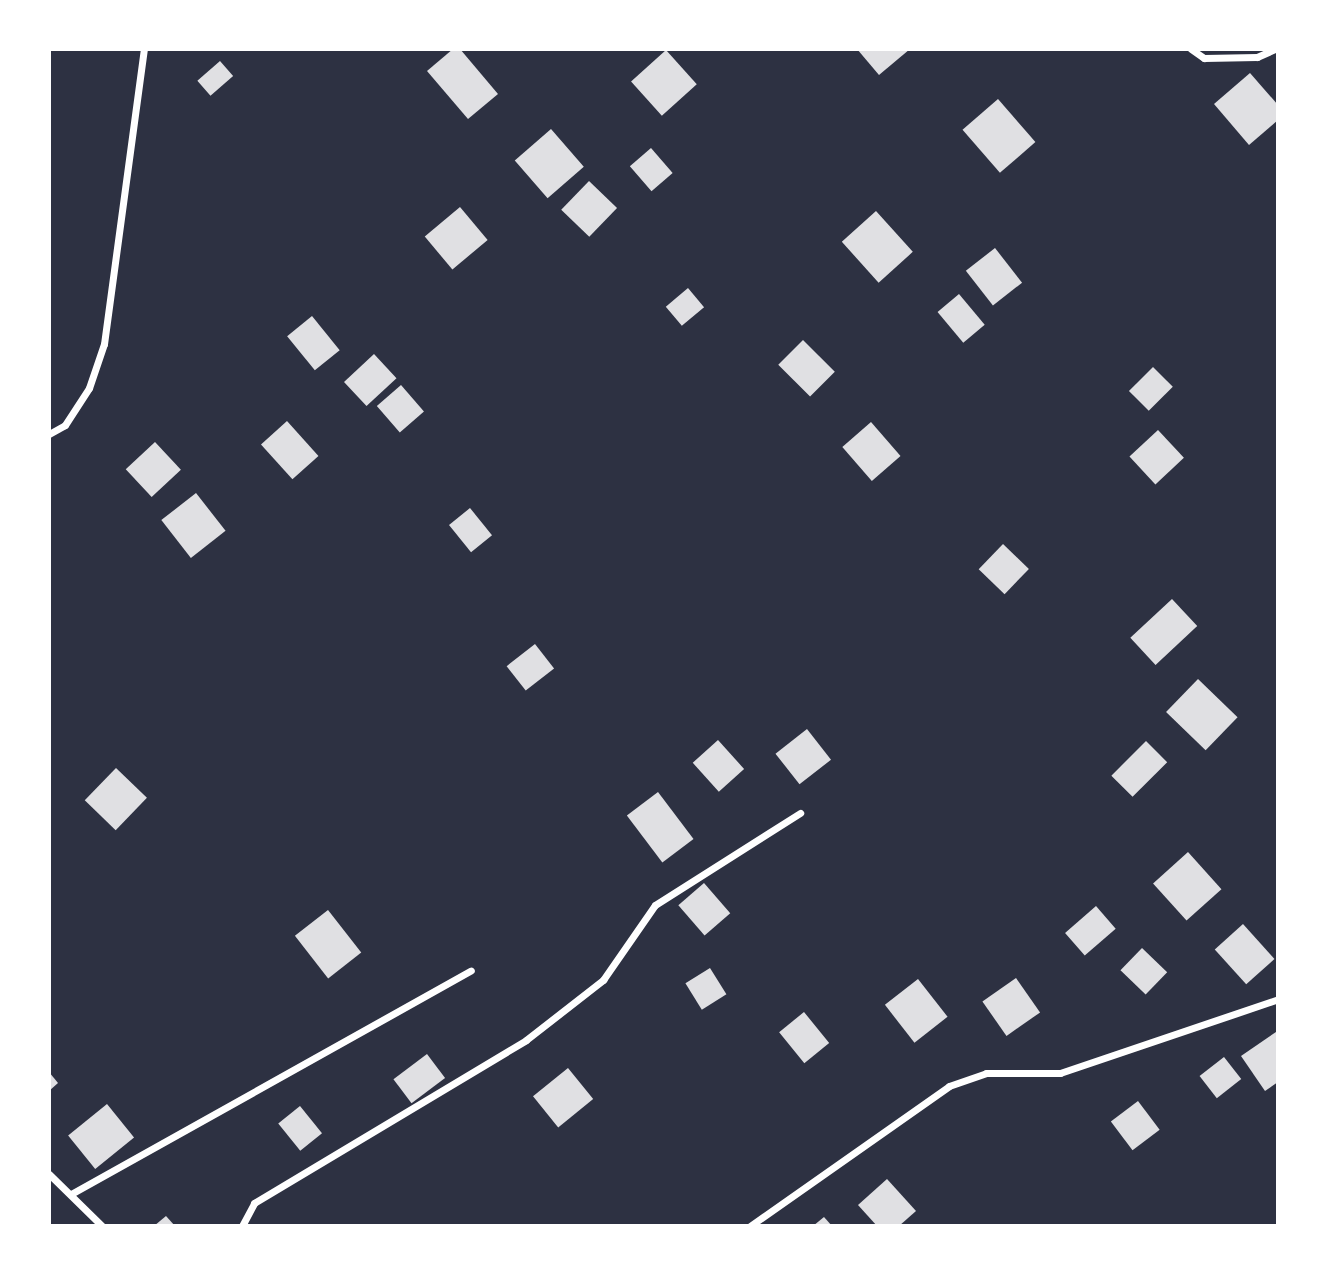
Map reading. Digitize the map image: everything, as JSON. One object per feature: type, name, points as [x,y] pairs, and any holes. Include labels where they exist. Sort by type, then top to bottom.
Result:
[{"type":"street","points":[[49,434],[65,425],[89,388],[104,344],[144,49]]},
{"type":"street","points":[[1191,49],[1204,58],[1257,57],[1275,49]]},
{"type":"street","points":[[242,1226],[254,1203],[526,1040],[603,980],[655,905],[800,813]]},
{"type":"street","points":[[71,1194],[471,970]]},
{"type":"street","points":[[750,1226],[949,1086],[986,1073],[1060,1073],[1278,999]]},
{"type":"street","points":[[49,1174],[102,1226]]},
{"type":"building","points":[[453,49],[460,49],[498,94],[468,119],[427,71]]},
{"type":"building","points":[[857,49],[910,49],[879,75]]},
{"type":"building","points":[[666,50],[697,84],[662,116],[631,81]]},
{"type":"building","points":[[220,61],[233,76],[210,96],[197,81]]},
{"type":"building","points":[[1250,73],[1278,105],[1278,120],[1249,145],[1214,104]]},
{"type":"building","points":[[998,99],[1035,142],[1000,173],[963,130]]},
{"type":"building","points":[[551,129],[584,167],[548,198],[515,160]]},
{"type":"building","points":[[651,148],[673,173],[652,191],[630,166]]},
{"type":"building","points":[[589,181],[617,208],[589,237],[561,210]]},
{"type":"building","points":[[460,207],[488,240],[452,270],[425,237]]},
{"type":"building","points":[[876,211],[913,252],[879,283],[842,242]]},
{"type":"building","points":[[995,248],[1022,283],[993,305],[966,271]]},
{"type":"building","points":[[688,288],[704,307],[682,326],[666,307]]},
{"type":"building","points":[[959,294],[985,325],[963,343],[938,312]]},
{"type":"building","points":[[312,316],[340,350],[315,370],[287,336]]},
{"type":"building","points":[[803,340],[835,372],[810,397],[778,365]]},
{"type":"building","points":[[374,354],[397,378],[367,406],[344,382]]},
{"type":"building","points":[[1153,367],[1173,387],[1149,411],[1129,391]]},
{"type":"building","points":[[401,385],[424,411],[400,432],[377,406]]},
{"type":"building","points":[[287,421],[318,456],[292,479],[261,444]]},
{"type":"building","points":[[871,422],[901,456],[872,481],[842,447]]},
{"type":"building","points":[[1158,430],[1184,458],[1155,484],[1129,457]]},
{"type":"building","points":[[155,442],[181,470],[152,497],[126,469]]},
{"type":"building","points":[[196,493],[226,531],[191,558],[161,520]]},
{"type":"building","points":[[470,508],[492,535],[471,552],[449,525]]},
{"type":"building","points":[[1003,544],[1029,569],[1005,594],[979,569]]},
{"type":"building","points":[[1172,599],[1197,626],[1156,665],[1130,638]]},
{"type":"building","points":[[535,644],[554,668],[526,691],[507,666]]},
{"type":"building","points":[[1198,679],[1238,717],[1206,750],[1166,712]]},
{"type":"building","points":[[807,729],[831,760],[799,784],[775,754]]},
{"type":"building","points":[[718,740],[744,769],[719,792],[693,763]]},
{"type":"building","points":[[1146,741],[1167,762],[1133,797],[1111,776]]},
{"type":"building","points":[[116,768],[147,798],[116,830],[85,800]]},
{"type":"building","points":[[658,792],[694,839],[662,863],[627,815]]},
{"type":"building","points":[[1188,852],[1221,889],[1187,921],[1153,883]]},
{"type":"building","points":[[704,883],[730,913],[705,935],[678,905]]},
{"type":"building","points":[[1096,906],[1116,929],[1085,956],[1065,933]]},
{"type":"building","points":[[328,910],[361,953],[328,978],[295,936]]},
{"type":"building","points":[[1243,924],[1274,959],[1246,984],[1215,949]]},
{"type":"building","points":[[1142,948],[1167,972],[1146,995],[1120,970]]},
{"type":"building","points":[[710,968],[726,994],[702,1010],[685,983]]},
{"type":"building","points":[[1016,978],[1040,1012],[1007,1036],[982,1002]]},
{"type":"building","points":[[918,979],[948,1017],[914,1043],[885,1005]]},
{"type":"building","points":[[804,1012],[829,1043],[804,1063],[779,1032]]},
{"type":"building","points":[[1276,1032],[1278,1082],[1265,1091],[1241,1056]]},
{"type":"building","points":[[427,1054],[445,1078],[412,1103],[393,1079]]},
{"type":"building","points":[[1224,1057],[1241,1079],[1217,1098],[1200,1076]]},
{"type":"building","points":[[568,1068],[593,1099],[558,1127],[533,1096]]},
{"type":"building","points":[[49,1072],[58,1083],[49,1091]]},
{"type":"building","points":[[1138,1101],[1160,1130],[1133,1150],[1111,1121]]},
{"type":"building","points":[[107,1104],[134,1137],[95,1169],[68,1135]]},
{"type":"building","points":[[300,1106],[322,1133],[300,1151],[278,1124]]},
{"type":"building","points":[[887,1179],[916,1211],[899,1226],[877,1226],[858,1205]]},
{"type":"building","points":[[166,1216],[175,1226],[154,1226]]},
{"type":"building","points":[[824,1217],[832,1226],[813,1226]]}]
